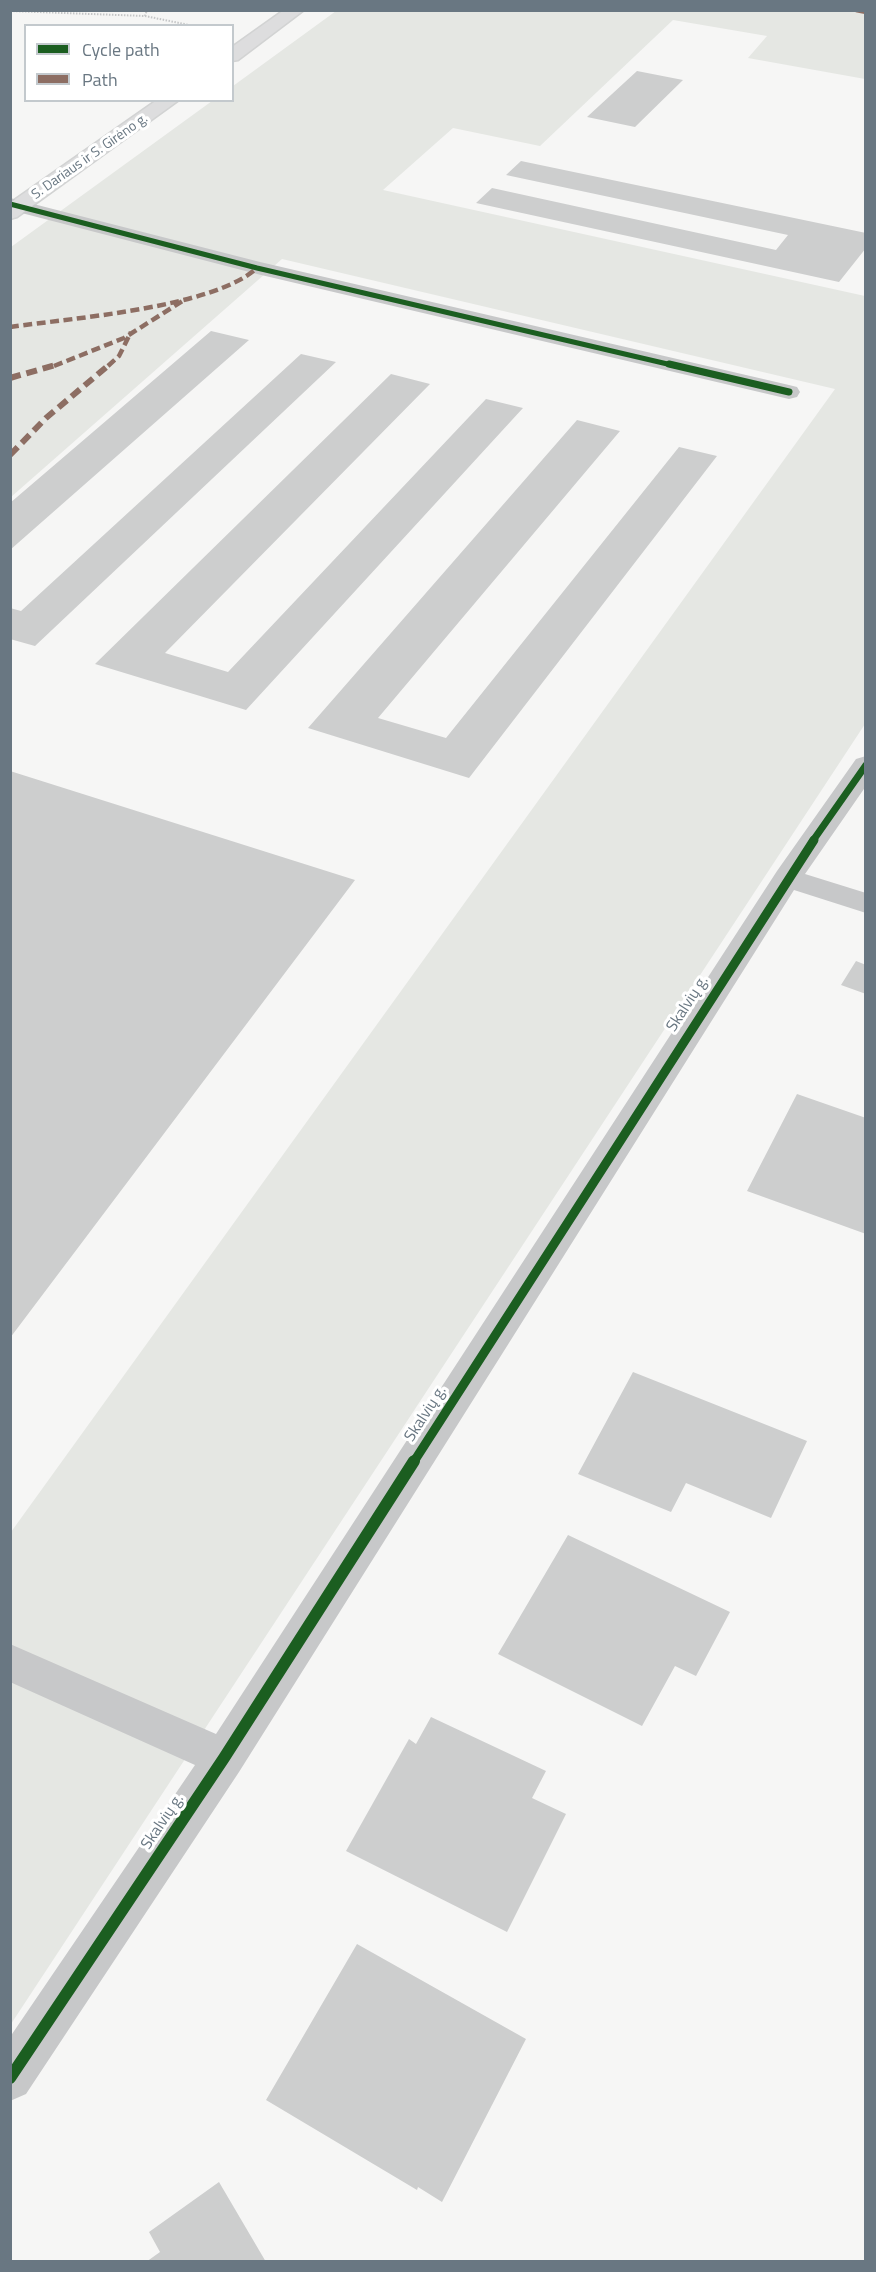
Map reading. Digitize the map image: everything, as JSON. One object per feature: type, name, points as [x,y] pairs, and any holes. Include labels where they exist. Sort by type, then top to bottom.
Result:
[{"type":"street","points":[[234,55],[296,10]]},
{"type":"street","name":"S. Dariaus ir S. Girėno g.","points":[[14,208],[167,102]]},
{"type":"street","points":[[14,208],[257,268],[789,392]]},
{"type":"street","name":"Skalvių g.","points":[[10,2078],[224,1758],[787,878],[866,765]]},
{"type":"street","points":[[787,878],[866,903]]},
{"type":"street","points":[[10,1662],[224,1758]]},
{"type":"path","points":[[145,16],[147,10]]},
{"type":"path","points":[[10,11],[145,16],[184,24]]},
{"type":"shaded area","points":[[336,11],[865,11],[865,79],[748,58],[767,36],[673,20],[540,146],[453,128],[383,190],[865,296],[865,724],[11,2024],[11,1532],[835,389],[282,259],[11,497],[11,247],[211,102],[234,102],[234,85]]},
{"type":"building","points":[[637,71],[683,80],[635,127],[587,117]]},
{"type":"building","points":[[521,161],[866,233],[866,248],[839,282],[476,203],[492,188],[776,250],[788,235],[506,175]]},
{"type":"building","points":[[211,331],[249,340],[10,550],[10,503]]},
{"type":"building","points":[[301,354],[336,362],[35,646],[10,639],[10,608],[21,611]]},
{"type":"building","points":[[391,374],[430,384],[165,653],[228,672],[486,399],[523,408],[246,710],[95,664]]},
{"type":"building","points":[[577,420],[620,431],[378,718],[446,738],[679,447],[717,456],[469,778],[308,728]]},
{"type":"building","points":[[10,771],[355,880],[10,1338]]},
{"type":"building","points":[[856,961],[866,965],[866,994],[841,985]]},
{"type":"building","points":[[797,1094],[866,1118],[866,1234],[747,1191]]},
{"type":"building","points":[[633,1372],[807,1441],[771,1518],[686,1483],[671,1512],[578,1474]]},
{"type":"building","points":[[568,1535],[730,1612],[696,1676],[675,1666],[642,1726],[498,1654]]},
{"type":"building","points":[[431,1717],[546,1771],[532,1798],[566,1814],[507,1932],[346,1851],[409,1739],[416,1744]]},
{"type":"building","points":[[357,1944],[526,2039],[442,2202],[418,2187],[417,2190],[266,2100]]},
{"type":"building","points":[[219,2182],[266,2262],[146,2262],[160,2252],[149,2232]]},
{"type":"marked path","points":[[856,10],[866,12]]},
{"type":"marked path","points":[[10,327],[146,308],[227,288],[245,279],[257,268]]},
{"type":"marked path","points":[[10,378],[56,365],[102,348],[145,327],[184,300]]},
{"type":"marked path","points":[[10,455],[46,418],[119,356],[131,332]]},
{"type":"cycle path","points":[[10,204],[257,268],[789,392]]},
{"type":"cycle path","points":[[10,2078],[224,1758],[787,878],[866,765]]}]
